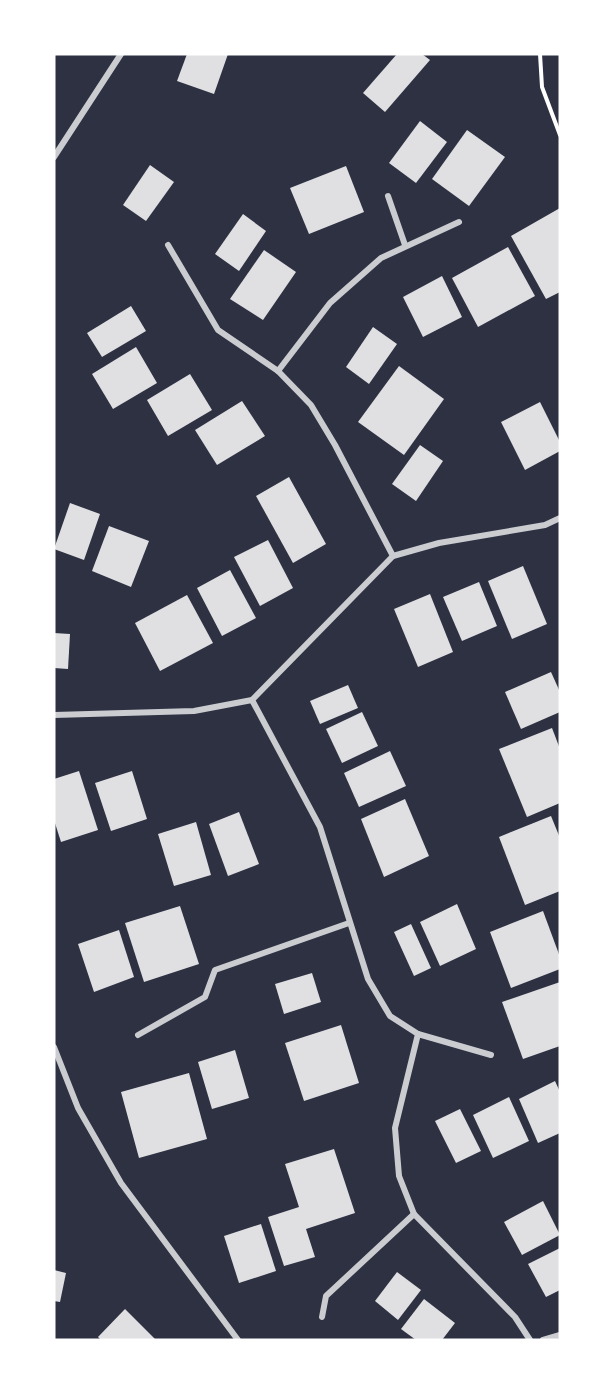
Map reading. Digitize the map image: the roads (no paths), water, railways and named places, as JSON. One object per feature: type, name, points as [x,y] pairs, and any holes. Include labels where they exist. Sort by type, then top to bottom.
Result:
[{"type":"street","points":[[54,157],[121,54]]},
{"type":"street","points":[[388,196],[405,245]]},
{"type":"street","points":[[278,371],[330,303],[381,258],[459,222]]},
{"type":"street","points":[[168,245],[218,330],[278,371],[310,405],[329,435],[393,556]]},
{"type":"street","points":[[54,715],[194,711],[252,700],[393,556],[439,543],[545,525],[560,518]]},
{"type":"street","points":[[252,700],[320,827],[368,980],[390,1016],[418,1034],[491,1055]]},
{"type":"street","points":[[138,1035],[205,997],[215,970],[349,923]]},
{"type":"street","points":[[418,1034],[395,1128],[399,1176],[414,1214],[515,1317],[530,1340]]},
{"type":"street","points":[[54,1047],[78,1108],[121,1183],[238,1340]]},
{"type":"street","points":[[322,1317],[326,1296],[414,1214]]},
{"type":"street","points":[[543,1340],[560,1335]]}]
